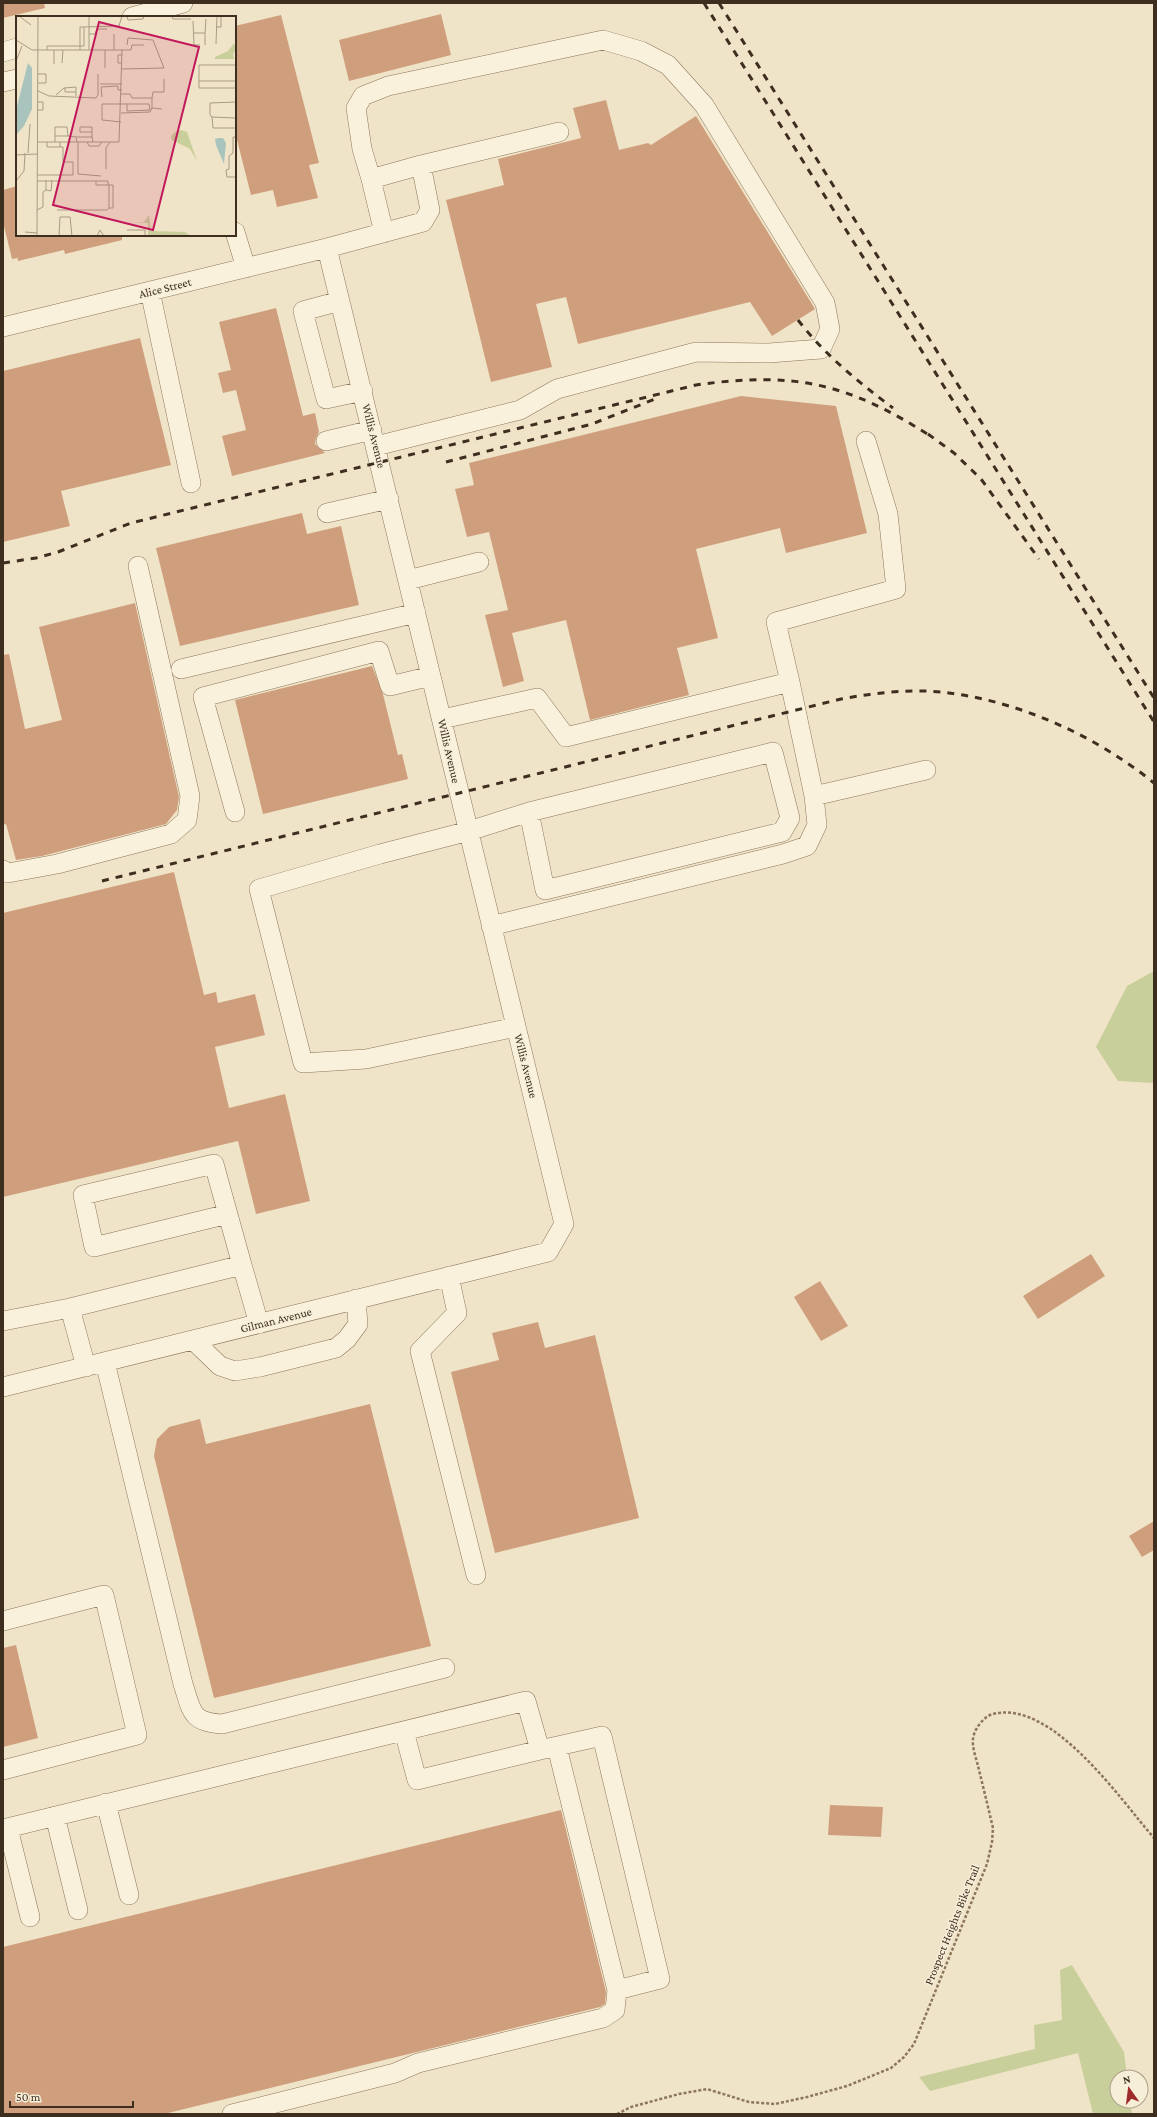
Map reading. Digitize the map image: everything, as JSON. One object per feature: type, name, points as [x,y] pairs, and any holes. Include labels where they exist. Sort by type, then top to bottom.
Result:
[{"type":"street","points":[[136,16],[183,3]]},
{"type":"street","points":[[326,441],[374,438],[520,410],[557,389],[696,352],[769,352],[821,349],[830,328],[825,302],[704,105],[668,65],[641,51],[603,40],[388,86],[363,96],[356,108],[362,149],[384,233]]},
{"type":"street","points":[[3,52],[16,48]]},
{"type":"street","points":[[3,82],[16,79]]},
{"type":"street","points":[[371,180],[421,165],[559,132]]},
{"type":"street","name":"Alice Street","points":[[3,327],[327,248],[423,222],[430,210],[421,165]]},
{"type":"street","points":[[236,235],[246,268]]},
{"type":"street","name":"Willis Avenue","points":[[327,248],[363,391],[564,1224],[548,1252]]},
{"type":"street","points":[[150,291],[191,482]]},
{"type":"street","points":[[340,300],[303,311],[326,399],[363,391]]},
{"type":"street","points":[[492,926],[783,854],[807,846],[817,825],[814,796],[776,622],[896,590],[888,514],[866,441]]},
{"type":"street","points":[[327,513],[389,499]]},
{"type":"street","points":[[408,580],[479,562]]},
{"type":"street","points":[[3,870],[8,873],[57,864],[172,834],[187,820],[190,796],[138,566]]},
{"type":"street","points":[[181,669],[416,613]]},
{"type":"street","points":[[235,812],[203,697],[379,651],[390,686],[431,676]]},
{"type":"street","points":[[442,719],[537,698],[566,737],[790,682]]},
{"type":"street","points":[[516,1027],[366,1059],[303,1063],[259,889],[380,854],[469,831],[529,812],[773,752],[790,818],[782,832],[544,890],[529,812]]},
{"type":"street","points":[[814,796],[926,770]]},
{"type":"street","points":[[228,1214],[94,1247],[82,1195],[214,1164],[259,1324]]},
{"type":"street","name":"Gilman Avenue","points":[[3,1387],[548,1252]]},
{"type":"street","points":[[3,1321],[70,1308],[242,1265]]},
{"type":"street","points":[[450,1276],[457,1313],[420,1351],[476,1575]]},
{"type":"street","points":[[193,1340],[220,1366],[235,1371],[260,1367],[336,1348],[347,1339],[358,1324],[356,1300]]},
{"type":"street","points":[[70,1308],[86,1367]]},
{"type":"street","points":[[105,1362],[183,1684],[193,1712],[198,1718],[204,1723],[222,1724],[445,1668]]},
{"type":"street","points":[[3,1621],[104,1595],[137,1735],[3,1770]]},
{"type":"street","points":[[30,1917],[6,1828],[526,1701],[549,1748],[617,1990],[615,2010],[603,2018],[418,2063],[395,2073],[232,2114]]},
{"type":"street","points":[[404,1731],[417,1780],[602,1736],[660,1979],[617,1990]]},
{"type":"street","points":[[106,1803],[129,1895]]},
{"type":"street","points":[[55,1816],[78,1910]]},
{"type":"path","name":"Prospect Heights Bike Trail","points":[[618,2114],[631,2108],[678,2094],[707,2089],[749,2102],[775,2104],[847,2086],[890,2068],[904,2057],[914,2044],[987,1864],[993,1828],[973,1738],[979,1724],[988,1715],[1002,1712],[1020,1714],[1049,1727],[1078,1749],[1154,1838]]},
{"type":"green space","points":[[1154,971],[1154,1083],[1118,1081],[1096,1047],[1127,986]]},
{"type":"green space","points":[[1072,1965],[1124,2052],[1126,2069],[1109,2069],[1109,2109],[1131,2109],[1132,2114],[1093,2114],[1078,2053],[930,2091],[919,2077],[1035,2049],[1034,2025],[1062,2020],[1060,1970]]},
{"type":"building","points":[[3,3],[44,3],[45,8],[3,18]]},
{"type":"building","points":[[441,14],[451,55],[349,81],[339,40]]},
{"type":"building","points":[[281,15],[319,163],[309,165],[318,198],[277,207],[273,190],[251,195],[236,136],[236,26]]},
{"type":"building","points":[[606,100],[619,150],[648,143],[651,145],[696,116],[815,309],[772,336],[750,302],[578,344],[566,297],[536,304],[552,367],[491,382],[446,200],[504,185],[498,159],[581,138],[573,108]]},
{"type":"building","points":[[16,186],[16,236],[122,236],[122,240],[65,254],[64,250],[18,261],[17,256],[17,258],[12,259],[3,222],[3,190]]},
{"type":"building","points":[[276,308],[303,416],[315,413],[319,432],[315,444],[325,453],[232,476],[222,436],[246,430],[236,390],[223,393],[218,373],[231,370],[219,322]]},
{"type":"building","points":[[140,338],[171,465],[61,491],[70,526],[3,542],[3,371]]},
{"type":"building","points":[[741,396],[836,406],[867,533],[786,553],[780,528],[696,549],[718,638],[677,648],[689,695],[590,720],[566,620],[512,633],[524,681],[503,687],[485,615],[508,610],[489,532],[467,537],[455,489],[474,485],[469,463]]},
{"type":"building","points":[[302,513],[307,534],[341,526],[359,605],[180,646],[156,548]]},
{"type":"building","points":[[135,603],[179,797],[177,810],[166,824],[42,856],[16,860],[6,824],[3,825],[3,655],[9,654],[25,729],[62,720],[39,627]]},
{"type":"building","points":[[372,666],[383,694],[398,755],[402,754],[408,779],[263,814],[235,700]]},
{"type":"building","points":[[174,872],[204,995],[216,992],[218,1003],[255,994],[265,1035],[215,1047],[229,1108],[285,1094],[310,1201],[256,1214],[238,1141],[3,1197],[3,913]]},
{"type":"building","points":[[1091,1254],[1105,1276],[1038,1319],[1023,1296]]},
{"type":"building","points":[[820,1281],[848,1326],[821,1341],[794,1297]]},
{"type":"building","points":[[538,1322],[545,1348],[595,1335],[639,1518],[495,1553],[451,1372],[499,1360],[492,1333]]},
{"type":"building","points":[[370,1404],[431,1646],[214,1698],[154,1456],[157,1439],[169,1427],[200,1419],[206,1444]]},
{"type":"building","points":[[1154,1521],[1154,1550],[1142,1557],[1129,1536]]},
{"type":"building","points":[[16,1645],[38,1738],[3,1747],[3,1648]]},
{"type":"building","points":[[830,1805],[883,1807],[881,1837],[828,1835]]},
{"type":"building","points":[[561,1810],[606,1992],[605,2004],[600,2007],[164,2114],[3,2114],[3,1947]]},
{"type":"railway","points":[[704,3],[1154,722]]},
{"type":"railway","points":[[719,3],[1154,698]]},
{"type":"railway","points":[[798,320],[830,356],[893,408]]},
{"type":"railway","points":[[3,563],[36,558],[58,552],[131,523],[696,385],[731,381],[763,380],[792,381],[820,386],[847,393],[874,404],[932,437]]},
{"type":"railway","points":[[446,462],[592,424],[655,399]]},
{"type":"railway","points":[[928,434],[954,453],[981,479],[1039,559]]},
{"type":"railway","points":[[102,881],[841,699],[891,692],[929,691],[970,696],[1026,712],[1054,722],[1081,735],[1107,750],[1154,783]]}]
